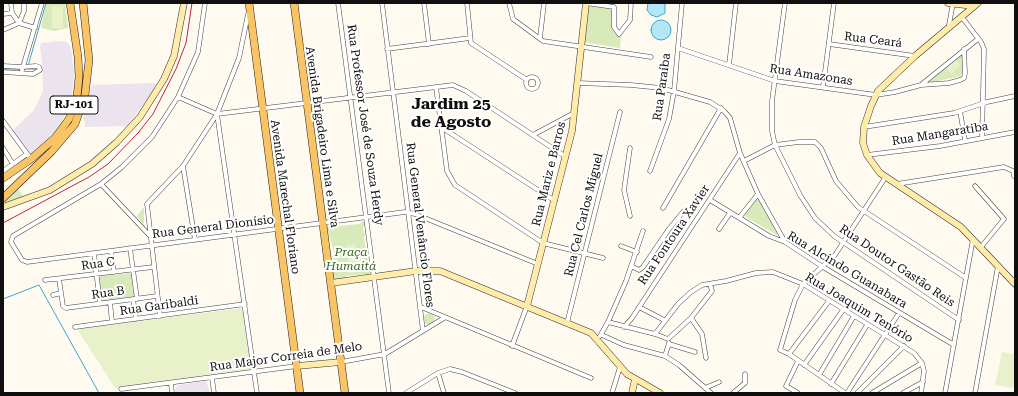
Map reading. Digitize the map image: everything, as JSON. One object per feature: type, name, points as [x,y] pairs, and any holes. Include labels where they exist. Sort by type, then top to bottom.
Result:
[{"type":"main road","name":"RJ-101","points":[[3,178],[55,138],[69,118],[77,97],[79,77],[78,57],[70,3]]},
{"type":"main road","name":"RJ-101","points":[[3,197],[52,151],[75,124],[82,106],[87,81],[87,39],[83,3]]},
{"type":"main road","name":"Avenida Brigadeiro Lima e Silva","points":[[294,3],[345,393]]},
{"type":"main road","name":"Avenida Marechal Floriano","points":[[249,6],[300,393]]},
{"type":"main road","points":[[78,57],[87,39]]},
{"type":"street","points":[[11,3],[12,13],[19,23]]},
{"type":"street","points":[[19,23],[24,11],[24,3]]},
{"type":"street","points":[[24,69],[42,3]]},
{"type":"street","points":[[3,207],[50,190],[92,164],[117,142],[140,117],[164,80],[174,56],[184,3]]},
{"type":"street","points":[[151,237],[101,184],[122,167],[152,137],[178,97],[198,52],[205,3]]},
{"type":"street","name":"Rua Professor José de Souza Herdy","points":[[338,3],[390,393]]},
{"type":"street","name":"Rua General Venâncio Flores","points":[[382,3],[423,331]]},
{"type":"street","points":[[424,3],[429,44]]},
{"type":"street","points":[[467,3],[470,38],[474,45],[527,80]]},
{"type":"street","points":[[509,3],[513,19],[546,42],[651,57]]},
{"type":"street","points":[[540,38],[544,3]]},
{"type":"street","points":[[586,3],[614,7],[614,27],[616,32],[619,34],[630,20],[630,3]]},
{"type":"street","name":"Rua Mariz e Barros","points":[[512,346],[527,306],[572,131],[586,3]]},
{"type":"street","name":"Rua Paraíba","points":[[650,171],[668,126],[674,91],[682,3]]},
{"type":"street","points":[[729,65],[736,3]]},
{"type":"street","name":"Rua Doutor Gastão Reis","points":[[785,3],[771,125],[775,145],[809,209],[821,224],[844,244],[959,320]]},
{"type":"street","points":[[823,87],[834,3]]},
{"type":"street","points":[[950,25],[952,3],[976,4]]},
{"type":"street","points":[[976,4],[915,56],[876,95],[864,127],[863,143],[867,155],[885,178],[950,218],[981,247],[1015,284]]},
{"type":"street","points":[[160,316],[153,267],[153,245],[147,203],[183,166],[217,114],[239,58],[249,6]]},
{"type":"street","points":[[3,14],[12,13]]},
{"type":"street","points":[[961,16],[983,46],[982,138]]},
{"type":"street","points":[[3,30],[19,23],[35,28]]},
{"type":"street","points":[[387,49],[470,38]]},
{"type":"street","name":"Rua Amazonas","points":[[921,85],[978,39]]},
{"type":"street","name":"Rua Ceará","points":[[829,44],[915,56]]},
{"type":"street","name":"Rua Amazonas","points":[[678,48],[775,81],[876,95],[921,85],[949,83],[964,78],[964,49]]},
{"type":"street","points":[[3,66],[24,69],[40,72],[39,67],[24,69],[3,72]]},
{"type":"street","points":[[578,83],[639,85],[674,91],[710,102],[721,108],[730,118],[740,153],[758,194],[785,242]]},
{"type":"street","points":[[178,97],[217,114],[453,85],[460,87],[566,157]]},
{"type":"street","points":[[436,87],[447,171],[451,181],[543,243],[603,258]]},
{"type":"street","points":[[864,127],[960,111],[983,103],[1015,96]]},
{"type":"street","points":[[663,208],[721,108]]},
{"type":"street","points":[[960,111],[965,140]]},
{"type":"street","name":"Rua Cel Carlos Miguel","points":[[567,323],[620,112]]},
{"type":"street","points":[[533,135],[574,113]]},
{"type":"street","points":[[217,114],[236,234],[257,393]]},
{"type":"street","points":[[3,121],[29,157],[13,164],[3,171]]},
{"type":"street","points":[[441,127],[555,200]]},
{"type":"street","name":"Rua Mangaratiba","points":[[867,155],[1015,132]]},
{"type":"street","points":[[744,162],[775,145],[808,141],[818,145],[836,182],[853,202],[864,212],[966,278]]},
{"type":"street","points":[[3,148],[13,164]]},
{"type":"street","points":[[630,148],[624,190],[630,216]]},
{"type":"street","name":"Rua Fontoura Xavier","points":[[624,327],[639,307],[740,153]]},
{"type":"street","points":[[183,166],[195,240]]},
{"type":"street","points":[[894,184],[1004,167],[1013,171],[1014,176]]},
{"type":"street","points":[[885,178],[844,244],[823,267],[803,284],[795,300],[780,350],[789,354],[846,393],[886,335],[899,313]]},
{"type":"street","name":"Rua General Dionísio","points":[[101,184],[16,234],[11,242],[24,262],[408,212],[538,264]]},
{"type":"street","points":[[975,186],[1004,219],[981,247]]},
{"type":"street","points":[[738,218],[758,194]]},
{"type":"street","name":"Rua Alcindo Guanabara","points":[[710,200],[768,236],[785,242],[823,267],[954,345]]},
{"type":"street","points":[[631,266],[638,270],[642,269],[669,229],[684,212]]},
{"type":"street","points":[[719,229],[730,213]]},
{"type":"street","points":[[599,337],[608,322],[637,252],[643,231]]},
{"type":"street","points":[[945,393],[973,239]]},
{"type":"street","points":[[621,246],[637,252]]},
{"type":"street","points":[[130,248],[133,269],[136,319]]},
{"type":"street","points":[[111,250],[114,272]]},
{"type":"street","points":[[94,253],[100,304]]},
{"type":"street","points":[[975,393],[998,266]]},
{"type":"street","name":"Rua C","points":[[45,280],[153,267]]},
{"type":"street","points":[[330,283],[416,271],[440,271],[599,337],[665,356],[711,393]]},
{"type":"street","name":"Rua Joaquim Tenório","points":[[655,334],[664,320],[691,292],[702,285],[768,272],[778,274],[803,284],[867,325],[904,346],[914,353],[922,363]]},
{"type":"street","points":[[53,295],[61,293],[59,279]]},
{"type":"street","points":[[668,339],[691,318],[712,291],[710,284]]},
{"type":"street","name":"Rua B","points":[[61,293],[63,306],[66,308],[157,296]]},
{"type":"street","points":[[789,354],[829,301]]},
{"type":"street","points":[[110,302],[112,322]]},
{"type":"street","name":"Rua Garibaldi","points":[[75,327],[245,304]]},
{"type":"street","points":[[421,307],[444,318],[591,378]]},
{"type":"street","points":[[639,307],[664,320]]},
{"type":"street","points":[[804,365],[843,310]]},
{"type":"street","points":[[819,375],[854,316]]},
{"type":"street","name":"Rua Major Correia de Melo","points":[[121,389],[171,384],[297,366],[340,362],[385,354],[444,318]]},
{"type":"street","points":[[691,318],[702,334],[706,358]]},
{"type":"street","points":[[608,322],[655,334],[668,339]]},
{"type":"street","points":[[831,384],[867,325]]},
{"type":"street","points":[[599,337],[620,367],[635,379],[660,393]]},
{"type":"street","points":[[665,356],[669,344],[668,339]]},
{"type":"street","points":[[669,344],[695,352]]},
{"type":"street","points":[[857,393],[904,346]]},
{"type":"street","points":[[798,361],[786,386],[798,393]]},
{"type":"street","points":[[872,393],[922,363],[924,371],[921,393]]},
{"type":"street","points":[[612,393],[620,367]]},
{"type":"street","points":[[406,393],[444,370],[456,369],[515,393]]},
{"type":"street","points":[[438,373],[444,393]]},
{"type":"street","points":[[733,393],[745,383],[745,374]]},
{"type":"street","points":[[212,378],[214,393]]},
{"type":"street","points":[[632,393],[635,379]]},
{"type":"street","points":[[706,388],[719,382]]},
{"type":"street","points":[[903,393],[923,382]]},
{"type":"street","points":[[171,384],[172,393]]},
{"type":"shaded area","points":[[59,41],[67,42],[71,48],[74,72],[72,96],[65,115],[53,134],[30,154],[12,131],[34,110],[43,91],[40,46],[42,43]]},
{"type":"shaded area","points":[[156,84],[152,93],[127,126],[85,127],[85,120],[83,119],[92,85]]},
{"type":"shaded area","points":[[206,381],[210,393],[175,393],[175,389],[178,385]]},
{"type":"green space","points":[[46,3],[65,3],[68,28],[54,31],[41,28]]},
{"type":"green space","points":[[587,5],[613,8],[613,30],[621,36],[620,48],[583,42]]},
{"type":"green space","points":[[52,6],[63,6],[63,28],[52,28]]},
{"type":"green space","points":[[960,54],[963,56],[964,68],[961,76],[928,83]]},
{"type":"green space","points":[[956,59],[960,66],[951,74],[946,68]]},
{"type":"green space","points":[[18,189],[24,197],[5,203],[6,200]]},
{"type":"green space","points":[[757,195],[777,232],[777,235],[744,216]]},
{"type":"green space","points":[[144,207],[144,225],[137,216]]},
{"type":"green space","name":"Praça Humaitá","points":[[363,221],[366,224],[363,227],[364,234],[367,232],[364,237],[366,251],[369,248],[367,254],[369,267],[371,264],[372,275],[364,277],[365,274],[346,276],[344,280],[335,280],[333,276],[334,252],[327,227],[360,224]]},
{"type":"green space","points":[[355,244],[357,258],[363,258],[365,271],[349,273],[346,246]]},
{"type":"green space","points":[[133,273],[136,296],[102,302],[97,276]]},
{"type":"green space","points":[[243,308],[251,370],[115,388],[77,329]]},
{"type":"green space","points":[[427,314],[431,314],[433,315],[433,323],[427,324],[424,321],[424,317]]},
{"type":"green space","points":[[1002,352],[1015,354],[1015,376],[1013,388],[995,385]]},
{"type":"water","points":[[648,3],[665,3],[665,13],[657,17],[651,15],[647,10]]},
{"type":"water","points":[[661,20],[668,23],[671,30],[668,37],[661,40],[654,37],[651,30],[654,23]]},
{"type":"waterway","points":[[28,66],[46,3]]},
{"type":"waterway","points":[[3,69],[21,69]]},
{"type":"waterway","points":[[24,69],[37,69]]},
{"type":"waterway","points":[[3,299],[39,285],[99,393]]},
{"type":"railway","points":[[3,223],[89,177],[108,164],[138,133],[153,114],[176,69],[186,43],[192,3]]},
{"type":"district","name":"Jardim 25 de Agosto","points":[[451,113]]}]
